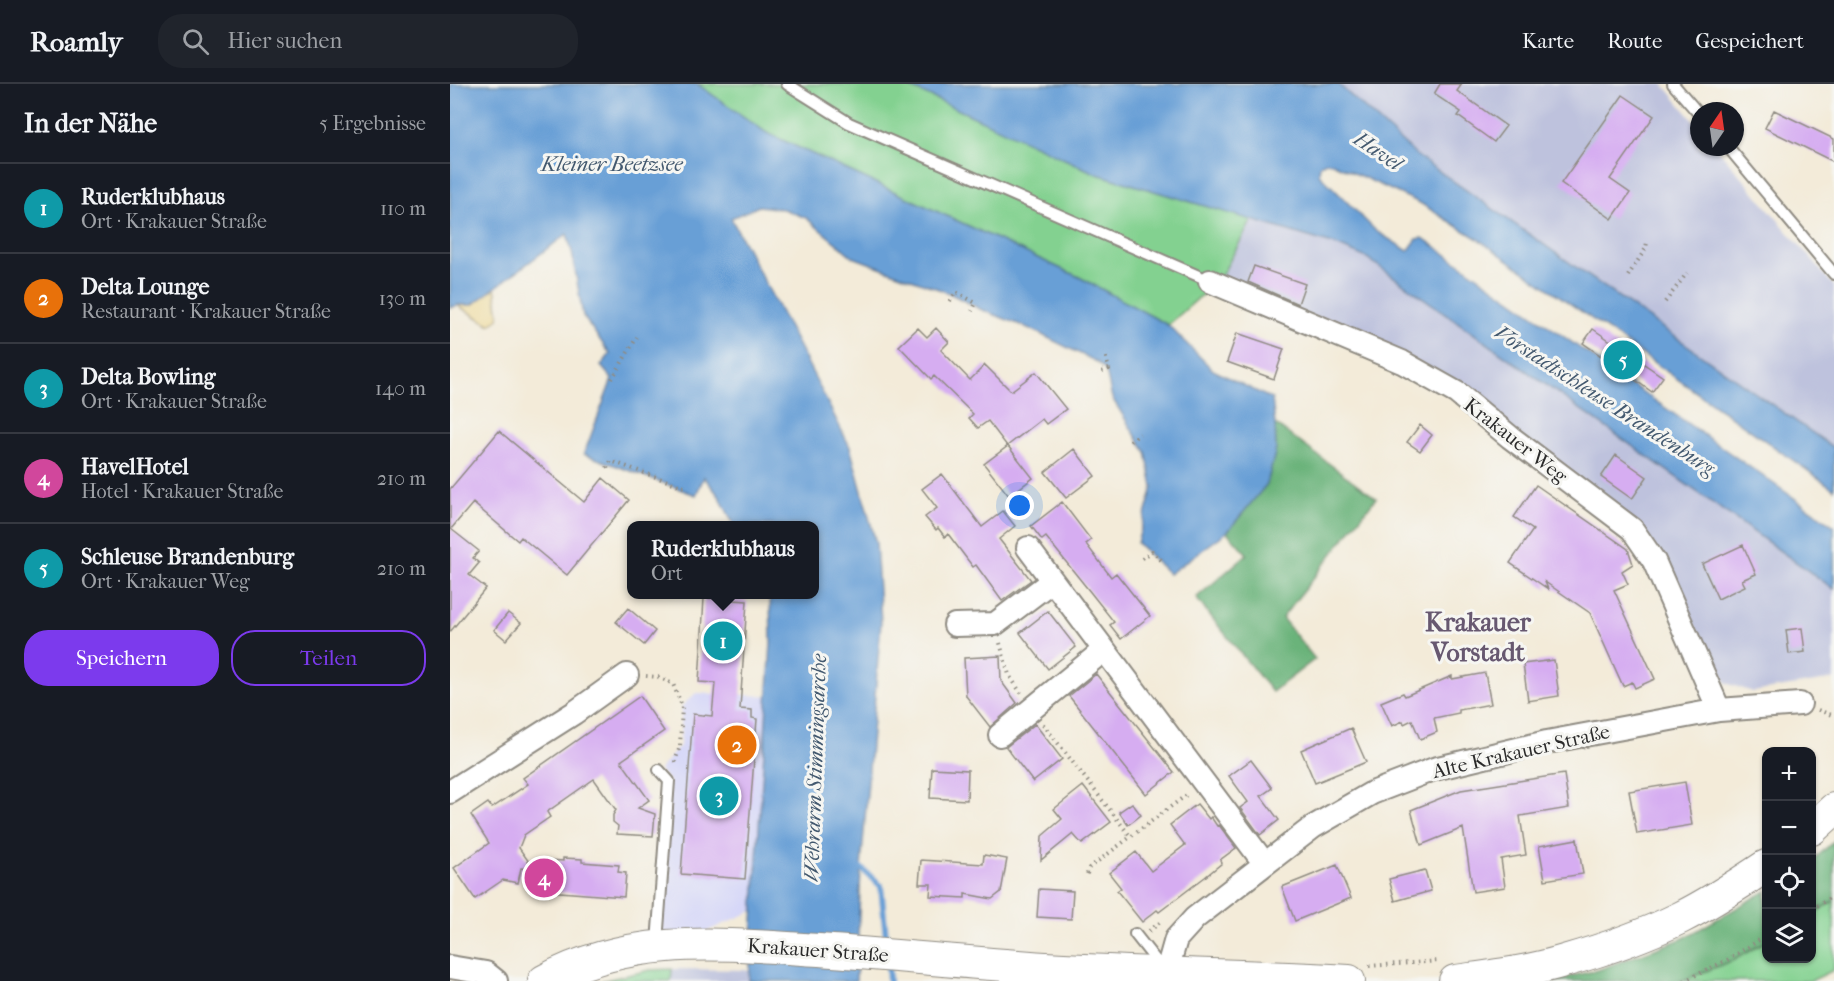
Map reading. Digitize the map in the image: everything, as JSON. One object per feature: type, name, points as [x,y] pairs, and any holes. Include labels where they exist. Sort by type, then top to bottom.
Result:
[{"type":"main road","points":[[1816,825],[1834,809]]},
{"type":"main road","points":[[1452,971],[1516,972],[1562,962],[1622,942],[1680,918],[1762,869]]},
{"type":"main road","name":"Krakauer Straße","points":[[543,981],[596,957],[630,949],[657,946],[731,945],[893,955],[1043,968],[1166,974],[1265,976],[1358,974]]},
{"type":"street","name":"Krakauer Weg","points":[[1210,281],[1402,362],[1457,393],[1509,437],[1632,529],[1654,561],[1719,710]]},
{"type":"street","points":[[1028,548],[1202,783],[1265,864]]},
{"type":"street","points":[[955,626],[995,624],[1052,581]]},
{"type":"street","points":[[1000,735],[1037,716],[1104,650]]},
{"type":"street","points":[[450,792],[574,713],[627,675]]},
{"type":"street","name":"Alte Krakauer Straße","points":[[1166,974],[1176,939],[1195,918],[1314,827],[1372,793],[1434,769],[1546,742],[1719,710],[1800,704]]},
{"type":"street","points":[[450,967],[486,973],[496,981]]},
{"type":"lane","points":[[787,84],[849,123],[1210,281]]},
{"type":"lane","points":[[1676,87],[1690,103]]},
{"type":"lane","points":[[1736,156],[1834,274]]},
{"type":"lane","points":[[657,946],[669,781],[659,770]]},
{"type":"lane","points":[[1135,934],[1166,974]]},
{"type":"path","points":[[1628,276],[1646,248],[1647,242]]},
{"type":"path","points":[[1665,302],[1687,273]]},
{"type":"path","points":[[950,301],[956,292],[976,303],[972,310]]},
{"type":"path","points":[[612,379],[637,337]]},
{"type":"path","points":[[1102,371],[1109,369],[1105,354]]},
{"type":"path","points":[[1130,441],[1140,434]]},
{"type":"path","points":[[607,468],[611,461],[687,488]]},
{"type":"path","points":[[1142,559],[1152,551],[1163,562]]},
{"type":"path","points":[[995,624],[1009,675],[1037,716],[1131,837]]},
{"type":"path","points":[[627,675],[658,677],[673,684],[682,706],[680,746],[669,781]]},
{"type":"path","points":[[1087,874],[1089,868],[1202,783]]},
{"type":"path","points":[[1816,907],[1834,896]]},
{"type":"path","points":[[1684,981],[1727,960],[1762,939]]},
{"type":"path","points":[[1358,974],[1452,971]]},
{"type":"shaded area","points":[[1338,84],[1663,84],[1690,116],[1690,156],[1724,156],[1834,286],[1834,448],[1416,155]]},
{"type":"shaded area","points":[[1252,220],[1336,245],[1367,258],[1834,589],[1834,679],[1753,692],[1726,683],[1658,560],[1441,376],[1219,280]]},
{"type":"shaded area","points":[[696,693],[768,696],[755,910],[703,933],[658,937],[669,781],[659,770],[680,746],[682,706]]},
{"type":"shaded area","points":[[672,969],[750,970],[749,981],[671,981]]},
{"type":"green space","points":[[697,84],[903,84],[1097,174],[1252,220],[1219,280],[1168,325],[1079,277],[767,133]]},
{"type":"green space","points":[[1275,424],[1376,498],[1282,618],[1315,659],[1272,692],[1196,598],[1247,554],[1227,532],[1267,484],[1276,449]]},
{"type":"green space","points":[[1834,841],[1834,901],[1816,912],[1816,909],[1816,857]]},
{"type":"green space","points":[[1762,893],[1762,943],[1734,960],[1681,981],[1550,981],[1598,970],[1684,938]]},
{"type":"green space","points":[[1834,901],[1834,970],[1811,981],[1681,981],[1734,960],[1762,943],[1762,963],[1816,963],[1816,912]]},
{"type":"green space","points":[[672,969],[671,981],[601,981],[650,970]]},
{"type":"sand","points":[[495,286],[499,318],[490,325],[457,305],[472,305]]},
{"type":"water","points":[[450,84],[697,84],[767,133],[1079,277],[1168,325],[1213,370],[1272,399],[1276,449],[1267,484],[1227,532],[1169,574],[1137,543],[1153,487],[1146,452],[1112,398],[1106,371],[1097,362],[949,293],[853,257],[806,218],[783,209],[759,206],[731,218],[850,447],[876,543],[881,622],[861,868],[856,981],[749,981],[771,643],[770,599],[819,599],[819,521],[732,521],[719,496],[704,477],[696,495],[584,454],[612,379],[601,366],[610,354],[583,316],[567,234],[472,305],[458,305],[450,308]]},
{"type":"water","points":[[903,84],[1338,84],[1416,155],[1834,448],[1834,489],[1478,239],[1420,203],[1332,163],[1326,162],[1320,165],[1319,174],[1376,231],[1408,251],[1417,239],[1423,238],[1834,526],[1834,589],[1367,258],[1336,245],[1097,174]]},
{"type":"building","points":[[1440,84],[1462,84],[1457,91],[1506,126],[1494,142],[1458,116],[1461,112],[1434,94]]},
{"type":"building","points":[[1623,95],[1654,116],[1610,179],[1630,193],[1612,219],[1561,183]]},
{"type":"building","points":[[1774,110],[1834,139],[1834,162],[1765,128]]},
{"type":"building","points":[[1254,266],[1305,284],[1298,304],[1248,282]]},
{"type":"building","points":[[918,328],[927,337],[936,328],[949,342],[941,350],[970,380],[985,365],[1011,391],[1036,372],[1066,409],[1046,424],[1042,419],[1007,446],[988,421],[978,428],[969,418],[973,414],[934,376],[931,379],[899,346]]},
{"type":"building","points":[[1593,329],[1663,377],[1652,392],[1583,343]]},
{"type":"building","points":[[1237,333],[1284,349],[1274,379],[1227,362]]},
{"type":"building","points":[[1420,425],[1432,435],[1420,451],[1407,442]]},
{"type":"building","points":[[499,431],[584,502],[603,478],[629,500],[567,575],[521,537],[518,541],[473,503],[451,529],[479,551],[473,558],[479,563],[469,575],[486,588],[450,632],[450,489]]},
{"type":"building","points":[[1008,446],[1033,478],[1009,496],[984,464]]},
{"type":"building","points":[[1074,449],[1095,476],[1066,498],[1045,472]]},
{"type":"building","points":[[1616,455],[1647,477],[1632,499],[1601,477]]},
{"type":"building","points":[[942,474],[982,527],[1003,511],[1015,526],[999,539],[1031,580],[1002,601],[976,565],[973,567],[948,534],[945,537],[925,517],[937,508],[922,489]]},
{"type":"building","points":[[1536,485],[1628,549],[1633,564],[1622,571],[1628,584],[1614,590],[1655,679],[1635,688],[1632,682],[1623,686],[1590,613],[1545,582],[1548,589],[1510,563],[1533,530],[1514,517]]},
{"type":"building","points":[[1062,502],[1091,540],[1086,544],[1111,577],[1116,573],[1150,616],[1121,639],[1110,625],[1114,622],[1091,593],[1046,537],[1042,540],[1031,526]]},
{"type":"building","points":[[1743,545],[1756,574],[1742,580],[1745,586],[1718,599],[1702,564]]},
{"type":"building","points":[[704,599],[747,601],[740,709],[752,710],[752,718],[757,719],[745,879],[681,874],[693,714],[712,716],[715,683],[699,682]]},
{"type":"building","points":[[628,608],[655,631],[644,645],[616,622]]},
{"type":"building","points":[[1048,611],[1076,647],[1048,669],[1020,633]]},
{"type":"building","points":[[508,613],[521,623],[506,640],[494,630]]},
{"type":"building","points":[[1802,628],[1805,652],[1789,654],[1786,630]]},
{"type":"building","points":[[1000,656],[1001,681],[1017,703],[990,727],[966,696],[964,658]]},
{"type":"building","points":[[1554,660],[1559,696],[1528,701],[1523,664]]},
{"type":"building","points":[[1485,673],[1491,704],[1459,710],[1459,713],[1434,718],[1437,732],[1420,739],[1412,720],[1392,726],[1381,702],[1403,693],[1405,696],[1452,676],[1452,679]]},
{"type":"building","points":[[1096,674],[1174,772],[1146,794],[1069,696]]},
{"type":"building","points":[[640,696],[664,731],[621,761],[649,800],[638,808],[655,814],[653,836],[617,834],[618,826],[613,822],[616,810],[594,779],[547,812],[550,817],[524,835],[519,848],[534,869],[521,868],[518,883],[503,880],[475,899],[454,868],[489,843],[471,815],[488,803],[492,808],[528,784],[523,778]]},
{"type":"building","points":[[1035,724],[1062,759],[1033,782],[1006,747]]},
{"type":"building","points":[[1351,728],[1366,762],[1315,783],[1301,750]]},
{"type":"building","points":[[1251,760],[1272,788],[1261,796],[1279,820],[1260,835],[1240,808],[1248,802],[1229,776]]},
{"type":"building","points":[[932,768],[968,770],[967,800],[930,798]]},
{"type":"building","points":[[1564,774],[1569,808],[1520,816],[1526,855],[1501,859],[1505,887],[1473,892],[1463,828],[1421,845],[1411,810],[1461,790]]},
{"type":"building","points":[[1685,782],[1692,825],[1637,834],[1629,791]]},
{"type":"building","points":[[1083,786],[1111,822],[1082,844],[1073,834],[1041,860],[1042,836],[1062,819],[1054,809]]},
{"type":"building","points":[[1132,803],[1141,815],[1128,825],[1119,812]]},
{"type":"building","points":[[1197,804],[1209,819],[1211,817],[1217,826],[1219,825],[1236,848],[1220,860],[1222,863],[1205,877],[1142,922],[1117,891],[1121,888],[1109,873],[1136,852],[1151,871],[1185,845],[1170,825]]},
{"type":"building","points":[[1577,839],[1583,874],[1545,880],[1539,846]]},
{"type":"building","points":[[984,855],[1007,859],[1001,892],[992,899],[965,894],[965,898],[930,896],[931,884],[919,884],[921,860],[983,864]]},
{"type":"building","points":[[563,858],[619,865],[618,872],[626,873],[624,897],[547,891],[550,860],[563,861]]},
{"type":"building","points":[[1337,865],[1351,898],[1295,921],[1282,887]]},
{"type":"building","points":[[1425,870],[1431,891],[1395,901],[1389,879]]},
{"type":"building","points":[[1039,889],[1073,891],[1071,919],[1037,917]]},
{"type":"waterway","points":[[855,868],[861,868],[881,886],[887,947]]},
{"type":"waterway","points":[[888,964],[889,981]]},
{"type":"place","name":"Schleuse Brandenburg","points":[[1623,360]]},
{"type":"place","name":"Ruderklubhaus","points":[[723,641]]},
{"type":"place","name":"Delta Lounge","points":[[737,745]]},
{"type":"place","name":"Delta Bowling","points":[[719,796]]},
{"type":"place","name":"HavelHotel","points":[[544,878]]},
{"type":"district","name":"Krakauer Vorstadt","points":[[1478,637]]},
{"type":"water label","name":"Havel","points":[[1378,151]]},
{"type":"water label","name":"Kleiner Beetzsee","points":[[612,164]]},
{"type":"water label","name":"Vorstadtschleuse Brandenburg","points":[[1605,400]]},
{"type":"water label","name":"Wehrarm Stimmingsarche","points":[[815,768]]}]
